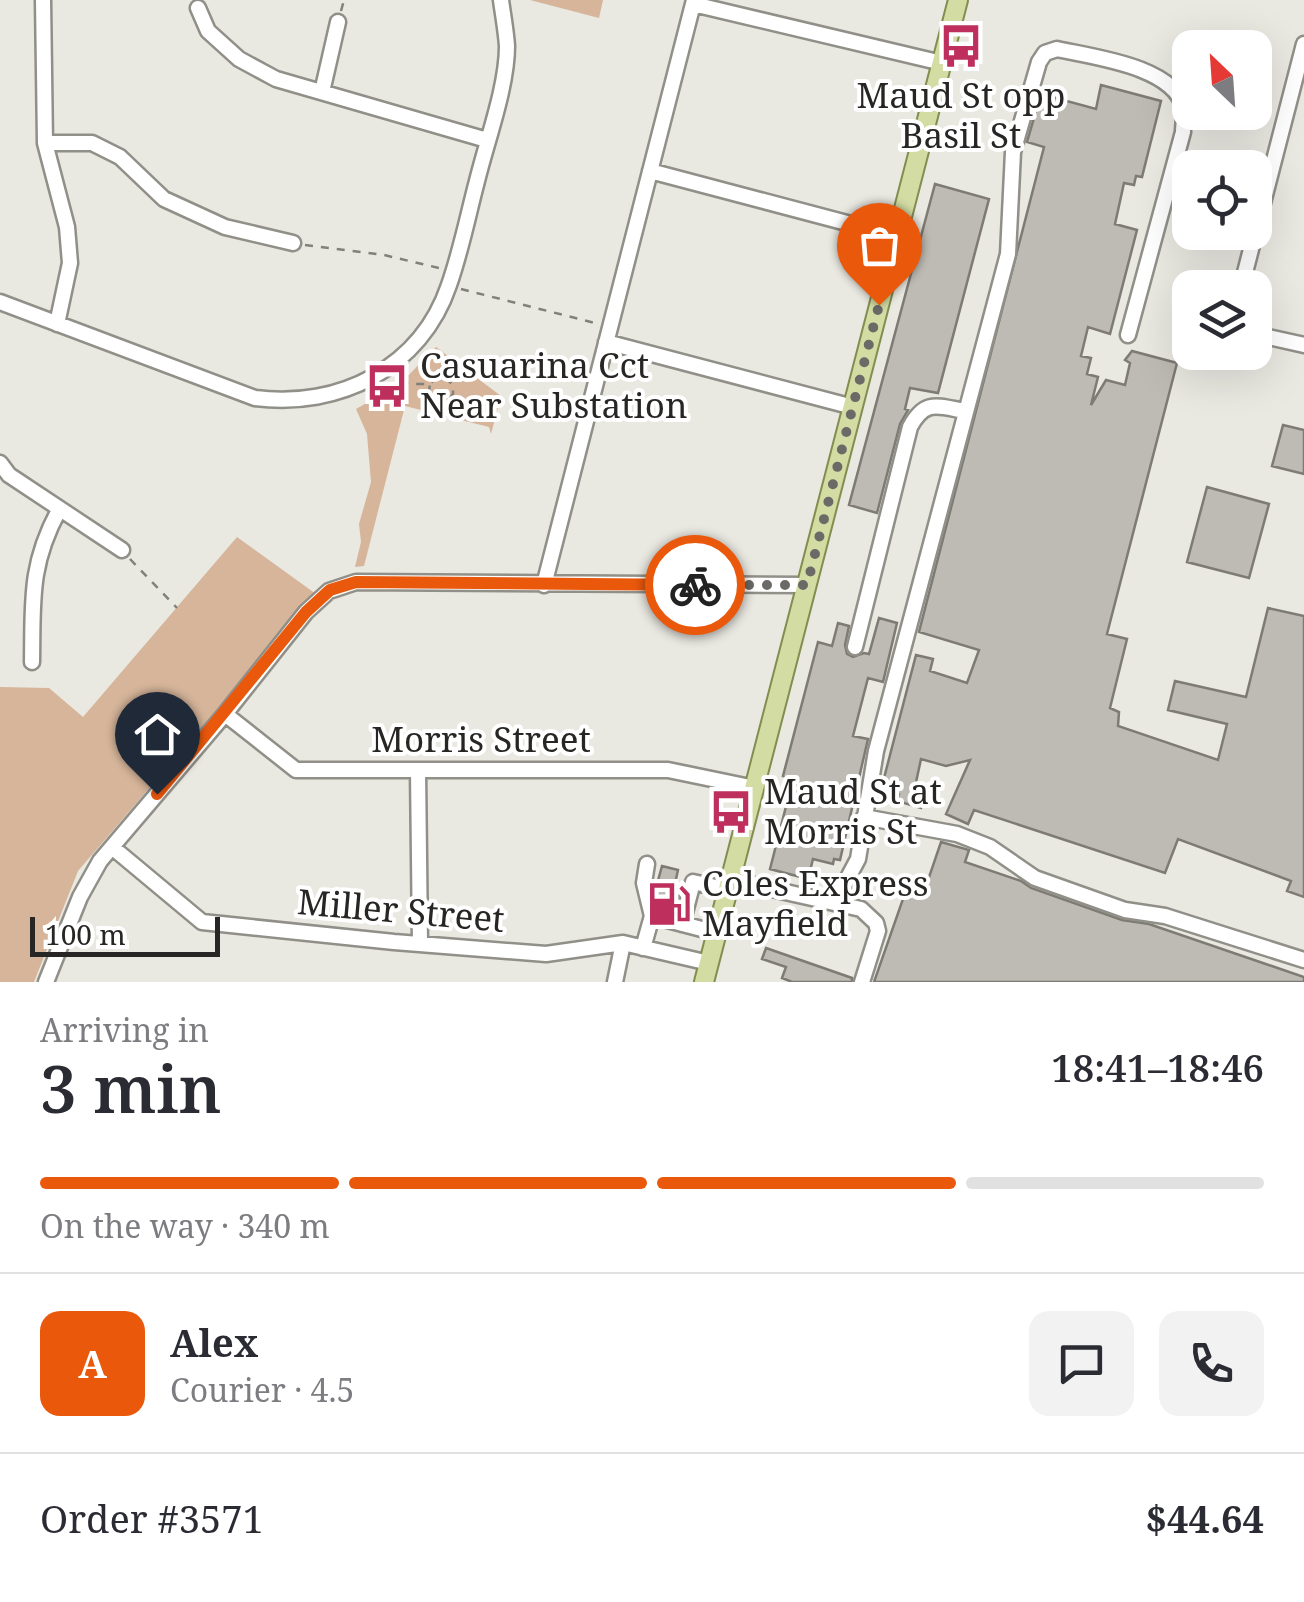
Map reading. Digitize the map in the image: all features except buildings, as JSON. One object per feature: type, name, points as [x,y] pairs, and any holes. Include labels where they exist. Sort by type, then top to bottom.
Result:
[{"type":"main road","points":[[706,973],[958,0]]},
{"type":"street","points":[[43,0],[45,143],[68,226],[70,262],[57,324]]},
{"type":"street","points":[[0,302],[255,398],[283,402],[312,400],[372,379],[419,340],[448,287],[507,48],[501,0]]},
{"type":"street","points":[[544,584],[693,2],[942,63]]},
{"type":"street","points":[[198,8],[208,31],[239,59],[276,79],[487,140]]},
{"type":"street","points":[[322,92],[338,22]]},
{"type":"street","points":[[1246,270],[1304,44]]},
{"type":"street","points":[[835,902],[858,860],[876,751],[1008,254],[1013,152],[1039,62],[1045,53],[1057,48],[1145,70],[1165,82],[1184,109],[1183,132],[1128,334]]},
{"type":"street","points":[[45,143],[92,143],[120,157],[164,199],[225,227],[293,243]]},
{"type":"street","points":[[650,171],[896,236]]},
{"type":"street","points":[[608,335],[853,407]]},
{"type":"street","points":[[1272,338],[1304,346]]},
{"type":"street","points":[[855,648],[910,427],[918,412],[927,407],[964,410]]},
{"type":"street","points":[[0,463],[9,475],[122,550]]},
{"type":"street","points":[[32,662],[35,567],[43,540],[59,510]]},
{"type":"street","points":[[46,982],[80,897],[100,861],[306,612],[330,590],[356,582],[807,585]]},
{"type":"street","name":"Morris Street","points":[[224,714],[296,770],[668,770],[754,788]]},
{"type":"street","points":[[418,770],[420,944]]},
{"type":"street","points":[[864,817],[958,834],[990,847],[1035,878],[1124,910],[1165,916],[1304,960]]},
{"type":"street","name":"Miller Street","points":[[112,847],[202,922],[546,954],[623,943],[706,973]]},
{"type":"street","points":[[643,948],[652,916],[644,882],[647,864]]},
{"type":"street","points":[[682,924],[693,882],[860,909],[876,924],[876,942],[862,982]]},
{"type":"street","points":[[652,916],[717,934]]},
{"type":"street","points":[[615,982],[623,943]]},
{"type":"path","points":[[293,243],[384,255],[453,272]]},
{"type":"path","points":[[448,287],[608,335]]},
{"type":"path","points":[[402,379],[408,384],[430,384],[440,376],[453,385],[452,394],[448,400],[436,400],[429,391],[430,384]]},
{"type":"path","points":[[122,550],[176,608]]},
{"type":"shaded area","points":[[530,0],[603,0],[599,18]]},
{"type":"shaded area","points":[[436,347],[501,396],[491,434],[489,427],[405,406],[364,566],[355,567],[361,542],[359,524],[371,482],[367,434],[356,409],[401,383]]},
{"type":"shaded area","points":[[237,537],[316,594],[78,871],[34,982],[0,982],[0,687],[49,688],[83,717]]},
{"type":"way so far","points":[[695,585],[807,585],[879,305]]},
{"type":"place","name":"Maud St opp Basil St","points":[[961,46]]},
{"type":"place","name":"Casuarina Cct Near Substation","points":[[387,386]]},
{"type":"place","name":"Maud St at Morris St","points":[[731,812]]},
{"type":"place","name":"Coles Express Mayfield","points":[[669,904]]},
{"type":"route","points":[[157,794],[306,612],[330,590],[356,582],[695,585]]}]
